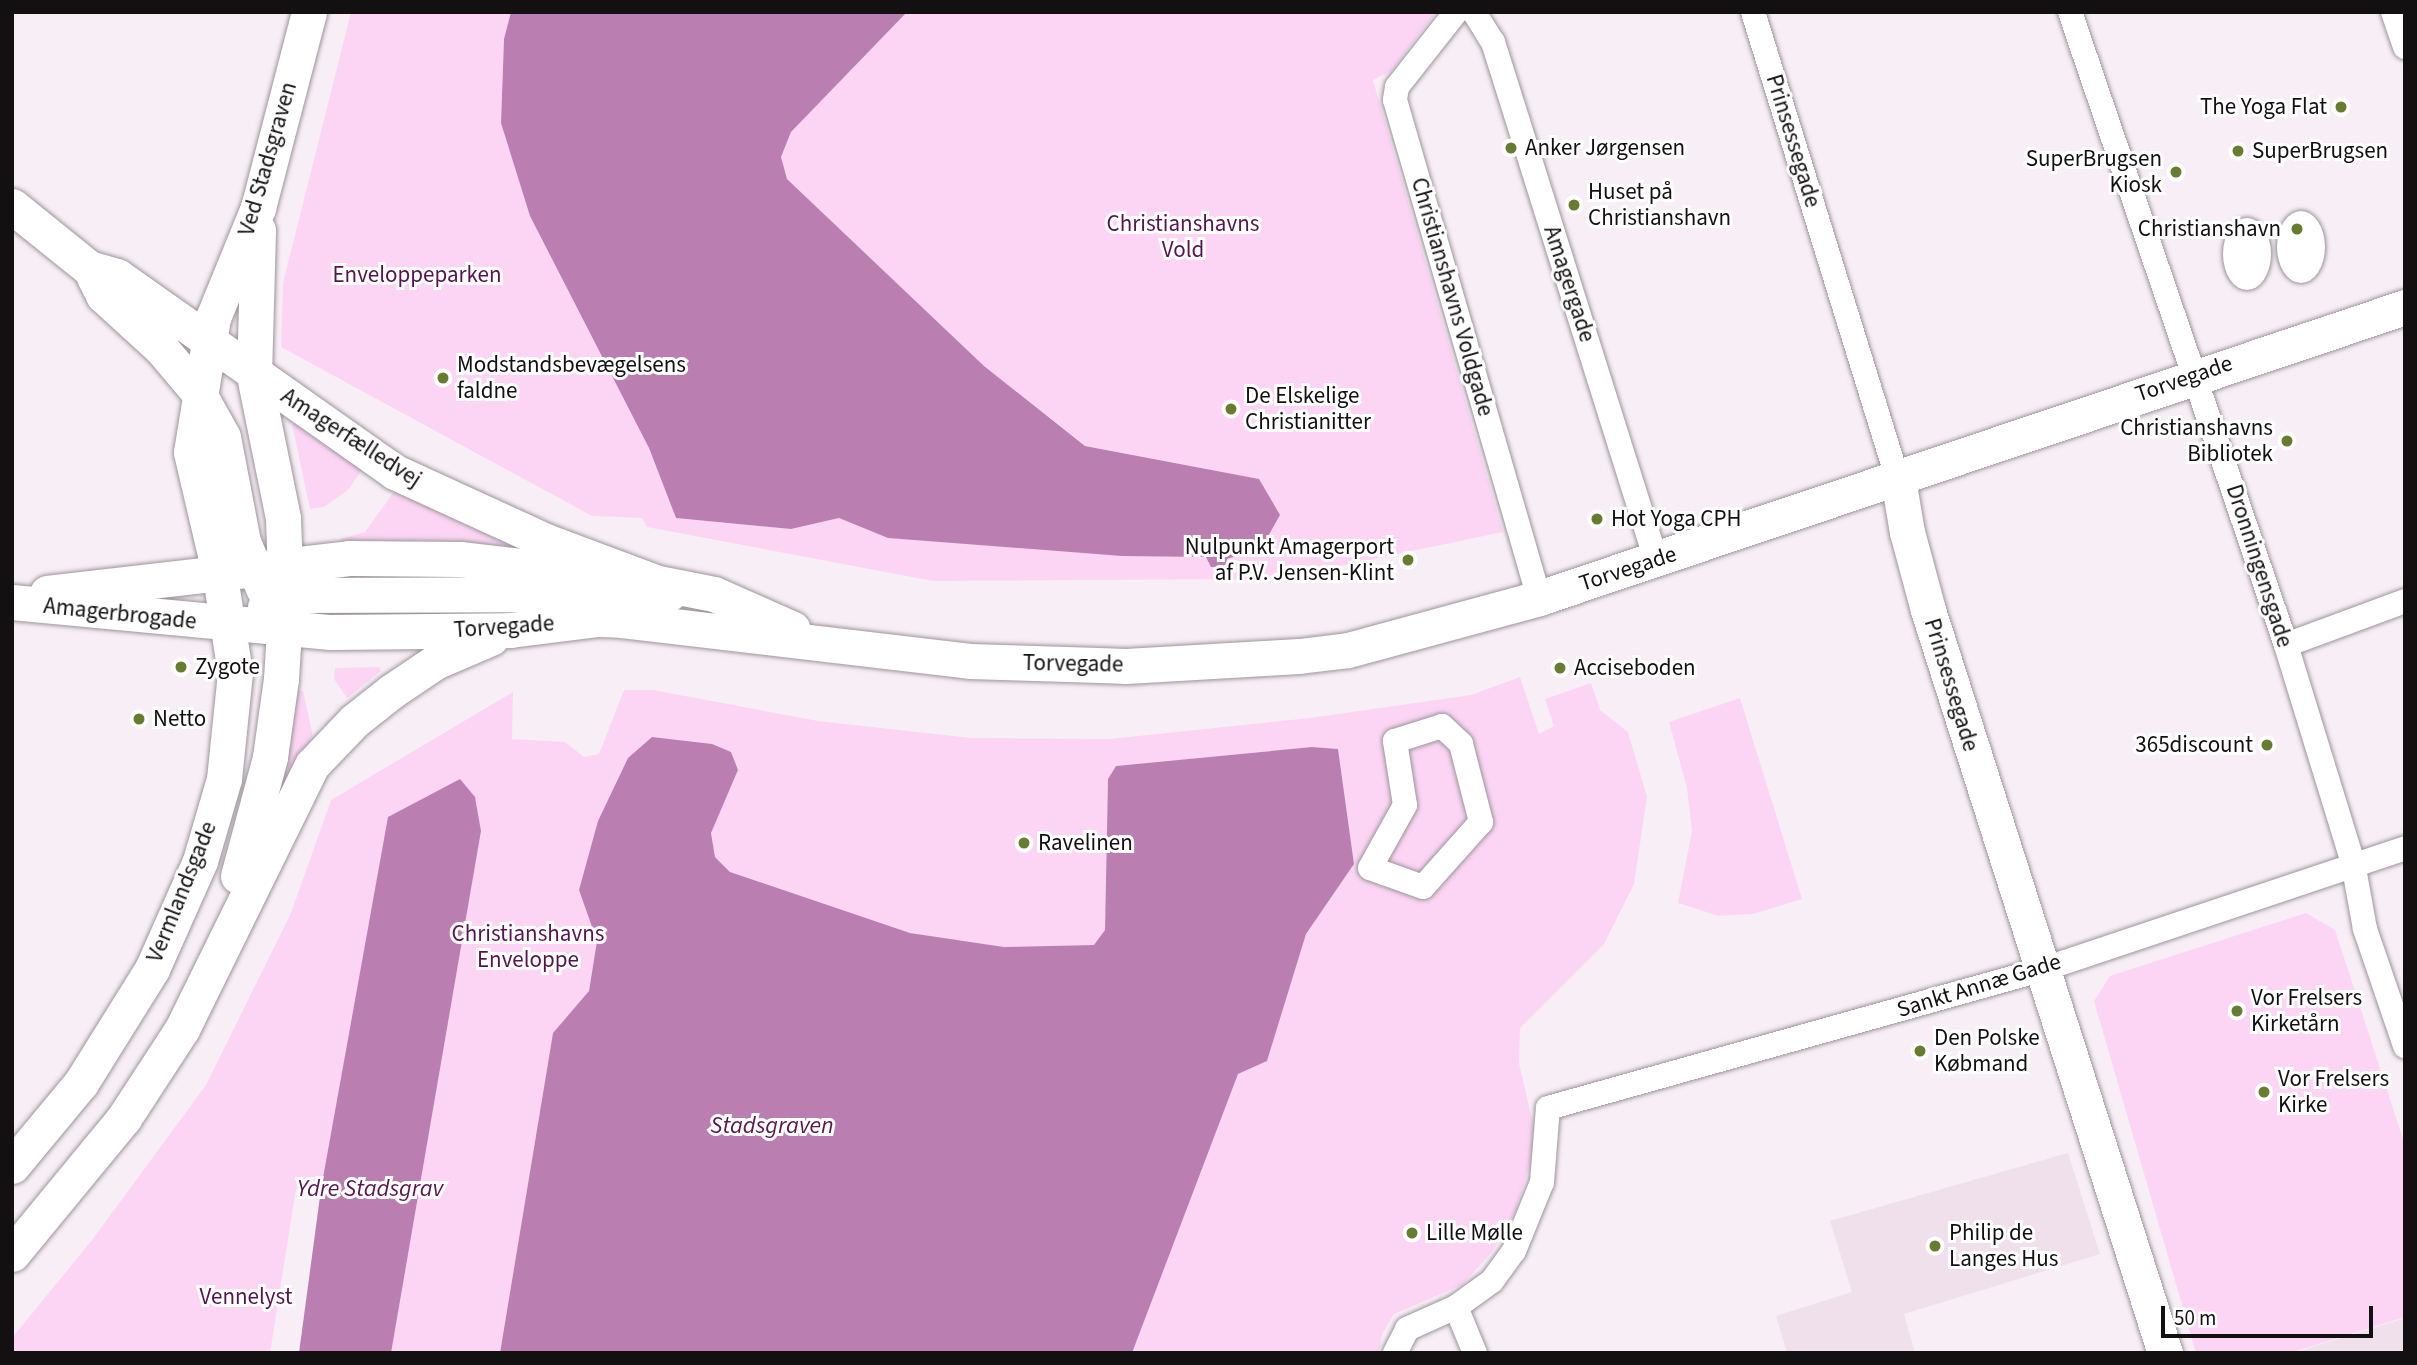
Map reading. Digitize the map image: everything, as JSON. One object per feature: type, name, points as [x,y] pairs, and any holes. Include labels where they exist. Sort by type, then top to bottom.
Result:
[{"type":"street","name":"Ved Stadsgraven","points":[[220,576],[191,452],[198,392],[207,343],[258,208],[309,12]]},
{"type":"street","name":"Christianshavns Voldgade","points":[[1456,12],[1397,87],[1395,100],[1539,598]]},
{"type":"street","name":"Amagergade","points":[[1474,12],[1493,42],[1656,560]]},
{"type":"street","name":"Prinsessegade","points":[[1753,12],[1898,479],[1907,532],[1928,610],[2165,1353]]},
{"type":"street","name":"Dronningensgade","points":[[2070,12],[2124,179],[2196,374],[2286,645],[2353,863],[2365,929],[2405,1046]]},
{"type":"street","points":[[2393,12],[2405,47]]},
{"type":"street","name":"Amagerfælledvej","points":[[12,206],[89,268],[117,276],[207,343],[407,478],[548,542],[658,583],[714,594]]},
{"type":"street","points":[[258,208],[254,375],[283,518],[267,610]]},
{"type":"street","name":"Amagerfælledvej","points":[[89,268],[103,295],[161,348],[198,392],[223,437],[243,542],[267,610]]},
{"type":"street","name":"Torvegade","points":[[267,610],[510,630],[598,619],[821,642],[970,661],[1126,666],[1299,656],[1348,650],[1539,598],[1898,479],[2196,374],[2405,307]]},
{"type":"street","points":[[267,610],[349,558],[460,559],[658,583]]},
{"type":"street","points":[[220,576],[267,610],[714,594]]},
{"type":"street","name":"Amagerbrogade","points":[[12,600],[165,577],[220,576]]},
{"type":"street","name":"Torvegade","points":[[714,594],[821,642]]},
{"type":"street","name":"Amagerbrogade","points":[[12,600],[267,610]]},
{"type":"street","points":[[2286,645],[2405,601]]},
{"type":"street","name":"Vermlandsgade","points":[[208,981],[270,757],[267,610]]},
{"type":"street","name":"Vermlandsgade","points":[[12,1167],[81,1083],[138,992],[200,861],[224,779],[232,727],[235,673],[267,610]]},
{"type":"street","name":"Vermlandsgade","points":[[12,1254],[124,1118],[208,981],[291,801],[331,743],[435,662],[510,630]]},
{"type":"street","points":[[1442,726],[1461,744],[1481,822],[1423,887],[1370,868],[1405,804],[1395,741],[1442,726]]},
{"type":"street","name":"Sankt Annæ Gade","points":[[1457,1307],[1492,1281],[1531,1218],[1542,1182],[1548,1108],[2044,969],[2353,863],[2405,848]]},
{"type":"street","points":[[1395,1353],[1407,1329],[1457,1307],[1475,1353]]},
{"type":"shaded area","points":[[2068,1153],[2100,1254],[1904,1314],[1915,1353],[1787,1353],[1776,1316],[1852,1292],[1830,1221]]},
{"type":"shaded area","points":[[2405,1318],[2405,1353],[2293,1353]]},
{"type":"green space","name":"Christianshavns Vold","points":[[351,12],[511,12],[504,39],[501,123],[649,448],[676,518],[791,529],[839,518],[888,538],[1227,559],[1262,547],[1259,479],[1086,446],[984,366],[787,179],[781,157],[791,132],[907,12],[1436,12],[1391,71],[1373,80],[1503,532],[1277,579],[933,581],[647,527],[642,518],[592,516],[281,347],[283,283]]},
{"type":"green space","points":[[297,423],[363,468],[348,490],[324,507],[310,509],[292,424]]},
{"type":"green space","points":[[396,489],[463,524],[513,545],[341,549],[341,539],[365,532]]},
{"type":"green space","points":[[379,667],[381,671],[347,698],[334,679],[335,668]]},
{"type":"green space","points":[[1520,677],[1539,734],[1554,726],[1545,699],[1591,683],[1600,710],[1628,732],[1647,797],[1634,884],[1604,944],[1520,1028],[1519,1063],[1537,1141],[1516,1210],[1492,1252],[1462,1285],[1394,1314],[1382,1334],[1379,1353],[1132,1353],[1238,1074],[1267,1061],[1306,934],[1354,864],[1338,749],[1312,747],[1116,766],[1108,779],[1105,930],[1095,945],[1004,947],[910,933],[730,872],[715,857],[711,832],[738,770],[579,890],[597,941],[589,991],[553,1033],[500,1353],[391,1353],[481,831],[475,797],[321,1189],[296,1189],[270,1353],[12,1353],[12,1338],[92,1240],[206,1085],[291,913],[331,800],[513,692],[512,739],[565,742],[584,757],[599,754],[624,690],[653,690],[818,721],[971,738],[1109,739],[1310,718],[1471,695]]},
{"type":"green space","points":[[294,690],[303,691],[313,736],[279,787]]},
{"type":"green space","points":[[1740,698],[1802,899],[1753,914],[1719,916],[1678,903],[1692,831],[1687,788],[1669,722]]},
{"type":"green space","points":[[2306,913],[2335,930],[2405,1145],[2405,1317],[2290,1353],[2196,1353],[2094,1001],[2110,976]]},
{"type":"water","points":[[511,12],[907,12],[791,132],[781,157],[787,179],[984,366],[1085,446],[1259,479],[1280,515],[1262,547],[1227,559],[1225,567],[1211,567],[1206,557],[1122,556],[888,538],[839,518],[791,529],[676,518],[649,448],[530,216],[501,123],[504,39]]},
{"type":"water","name":"Stadsgraven","points":[[652,737],[712,744],[731,752],[738,770],[711,833],[715,857],[730,872],[910,933],[1004,947],[1094,945],[1105,930],[1108,779],[1116,766],[1312,747],[1338,749],[1354,864],[1306,934],[1267,1061],[1238,1074],[1132,1353],[500,1353],[553,1033],[589,991],[597,941],[579,890],[598,821],[628,758]]},
{"type":"water","name":"Ydre Stadsgrav","points":[[460,779],[475,797],[481,831],[391,1353],[299,1353],[321,1189],[388,817]]},
{"type":"place","name":"The Yoga Flat","points":[[2341,107]]},
{"type":"place","name":"Anker Jørgensen","points":[[1511,148]]},
{"type":"place","name":"SuperBrugsen","points":[[2238,151]]},
{"type":"place","name":"SuperBrugsen Kiosk","points":[[2176,172]]},
{"type":"place","name":"Huset på Christianshavn","points":[[1574,205]]},
{"type":"place","name":"Christianshavn","points":[[2297,229]]},
{"type":"place","name":"Modstandsbevægelsens faldne","points":[[443,378]]},
{"type":"place","name":"De Elskelige Christianitter","points":[[1231,409]]},
{"type":"place","name":"Christianshavns Bibliotek","points":[[2287,441]]},
{"type":"place","name":"Hot Yoga CPH","points":[[1597,519]]},
{"type":"place","name":"Nulpunkt Amagerport af P.V. Jensen-Klint","points":[[1408,560]]},
{"type":"place","name":"Zygote","points":[[181,667]]},
{"type":"place","name":"Acciseboden","points":[[1560,668]]},
{"type":"place","name":"Netto","points":[[139,719]]},
{"type":"place","name":"365discount","points":[[2267,745]]},
{"type":"place","name":"Ravelinen","points":[[1024,843]]},
{"type":"place","name":"Vor Frelsers Kirketårn","points":[[2237,1011]]},
{"type":"place","name":"Den Polske Købmand","points":[[1920,1051]]},
{"type":"place","name":"Vor Frelsers Kirke","points":[[2264,1092]]},
{"type":"place","name":"Lille Mølle","points":[[1412,1233]]},
{"type":"place","name":"Philip de Langes Hus","points":[[1935,1246]]},
{"type":"park label","name":"Enveloppeparken","points":[[417,275]]},
{"type":"park label","name":"Christianshavns Enveloppe","points":[[528,947]]},
{"type":"park label","name":"Vennelyst","points":[[246,1297]]}]
